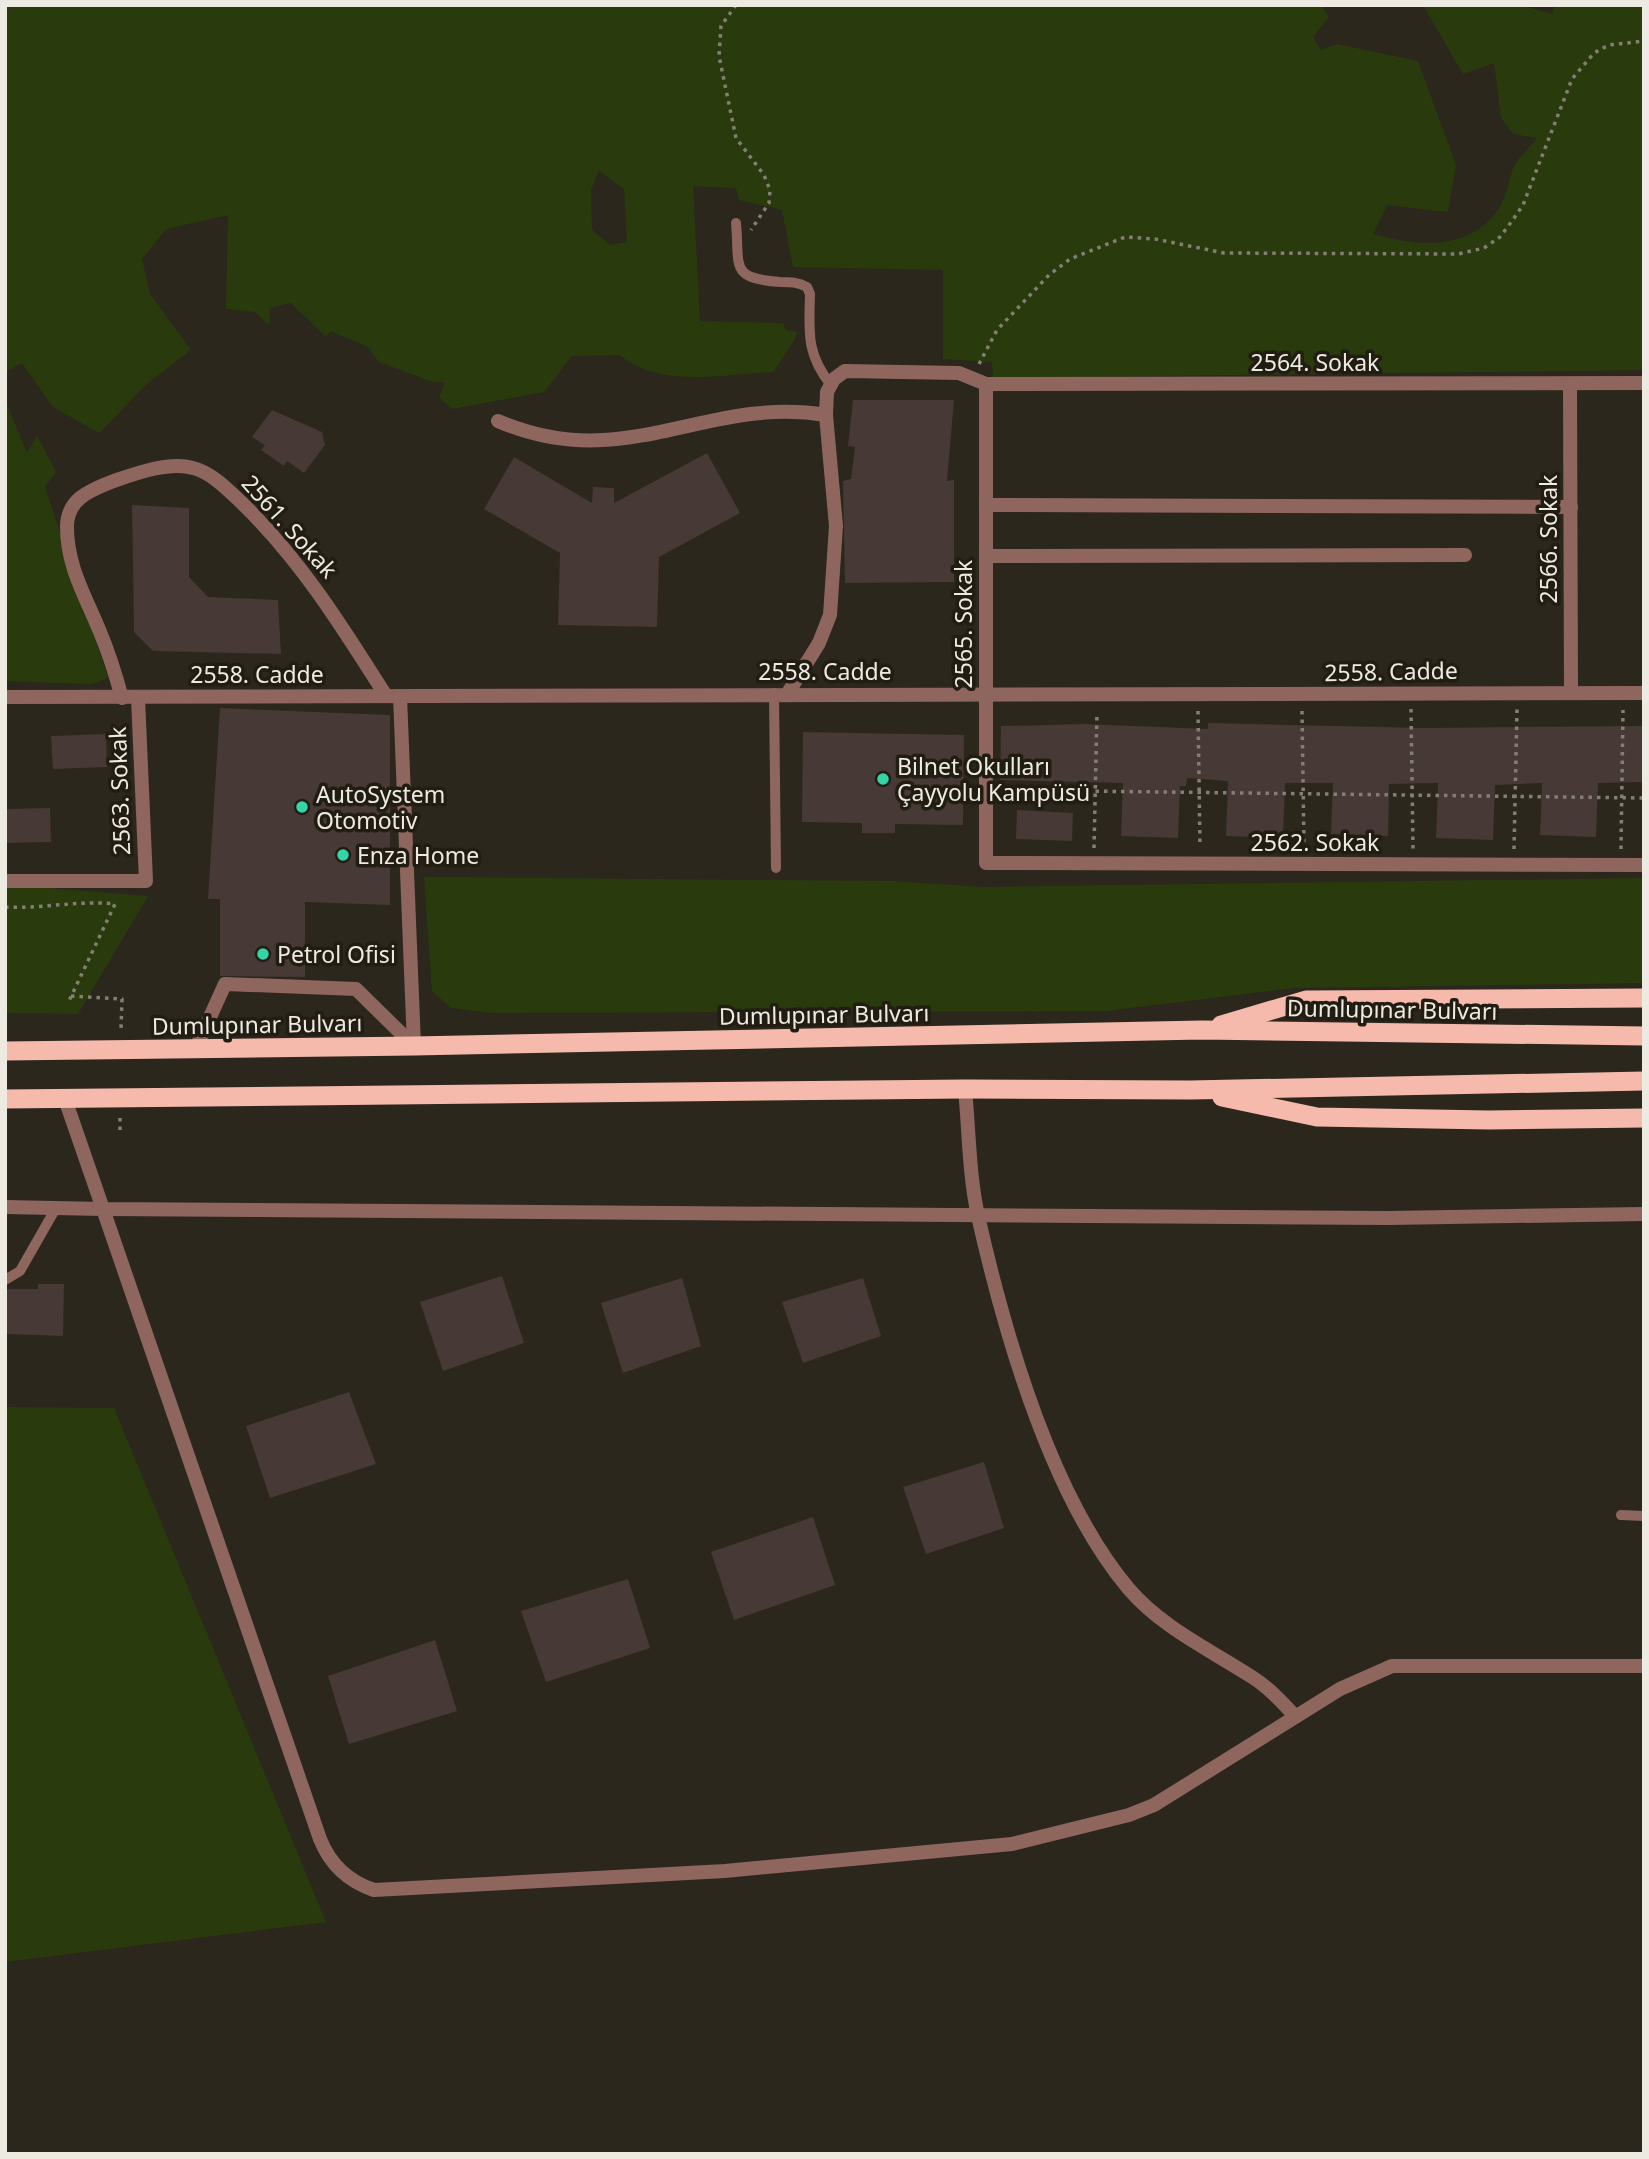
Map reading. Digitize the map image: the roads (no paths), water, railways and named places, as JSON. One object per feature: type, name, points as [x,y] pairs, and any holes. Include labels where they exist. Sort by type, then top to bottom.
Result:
[{"type":"highway","points":[[1202,1030],[1307,1000],[1644,998]]},
{"type":"highway","name":"Dumlupınar Bulvarı","points":[[5,1051],[195,1050],[1202,1030],[1644,1036]]},
{"type":"highway","points":[[5,1099],[965,1089],[1190,1090],[1485,1082],[1644,1081]]},
{"type":"highway","points":[[1190,1090],[1317,1117],[1489,1120],[1644,1118]]},
{"type":"street","name":"2564. Sokak","points":[[831,385],[845,371],[959,373],[980,382],[1570,385],[1644,383]]},
{"type":"street","name":"2565. Sokak","points":[[980,382],[987,506],[986,863]]},
{"type":"street","points":[[781,693],[825,629],[832,597],[836,526],[826,415],[827,392],[831,385]]},
{"type":"street","name":"2566. Sokak","points":[[1570,385],[1572,692]]},
{"type":"street","points":[[498,421],[557,440],[590,442],[645,438],[749,413],[794,411],[826,415]]},
{"type":"street","name":"2561. Sokak","points":[[122,698],[101,634],[72,568],[68,514],[77,499],[100,486],[137,474],[186,466],[197,468],[229,491],[289,553],[393,696]]},
{"type":"street","points":[[987,506],[1571,507]]},
{"type":"street","points":[[987,556],[1465,555]]},
{"type":"street","name":"2558. Cadde","points":[[5,697],[1644,692]]},
{"type":"street","points":[[393,696],[414,1046]]},
{"type":"street","name":"2563. Sokak","points":[[5,881],[146,881],[138,698]]},
{"type":"street","name":"2562. Sokak","points":[[986,863],[1644,865]]},
{"type":"street","points":[[195,1050],[225,984],[356,989],[414,1046]]},
{"type":"street","points":[[965,1089],[977,1214],[1012,1342],[1061,1474],[1096,1543],[1129,1589],[1170,1626],[1254,1678],[1296,1716]]},
{"type":"street","points":[[65,1098],[320,1839],[332,1864],[362,1886],[398,1891],[725,1871],[1012,1844],[1129,1815],[1154,1805],[1366,1675],[1392,1666],[1644,1666]]},
{"type":"street","points":[[5,1207],[1388,1218],[1644,1214]]},
{"type":"lane","points":[[736,223],[739,266],[744,275],[752,280],[799,283],[807,287],[810,294],[810,350],[818,369],[831,385]]},
{"type":"lane","points":[[776,868],[781,693]]},
{"type":"lane","points":[[5,1280],[20,1271],[56,1208]]},
{"type":"lane","points":[[1621,1515],[1644,1516]]},
{"type":"place","name":"Bilnet Okulları Çayyolu Kampüsü","points":[[883,779]]},
{"type":"place","name":"AutoSystem Otomotiv","points":[[302,807]]},
{"type":"place","name":"Enza Home","points":[[343,855]]},
{"type":"place","name":"Petrol Ofisi","points":[[263,954]]}]
